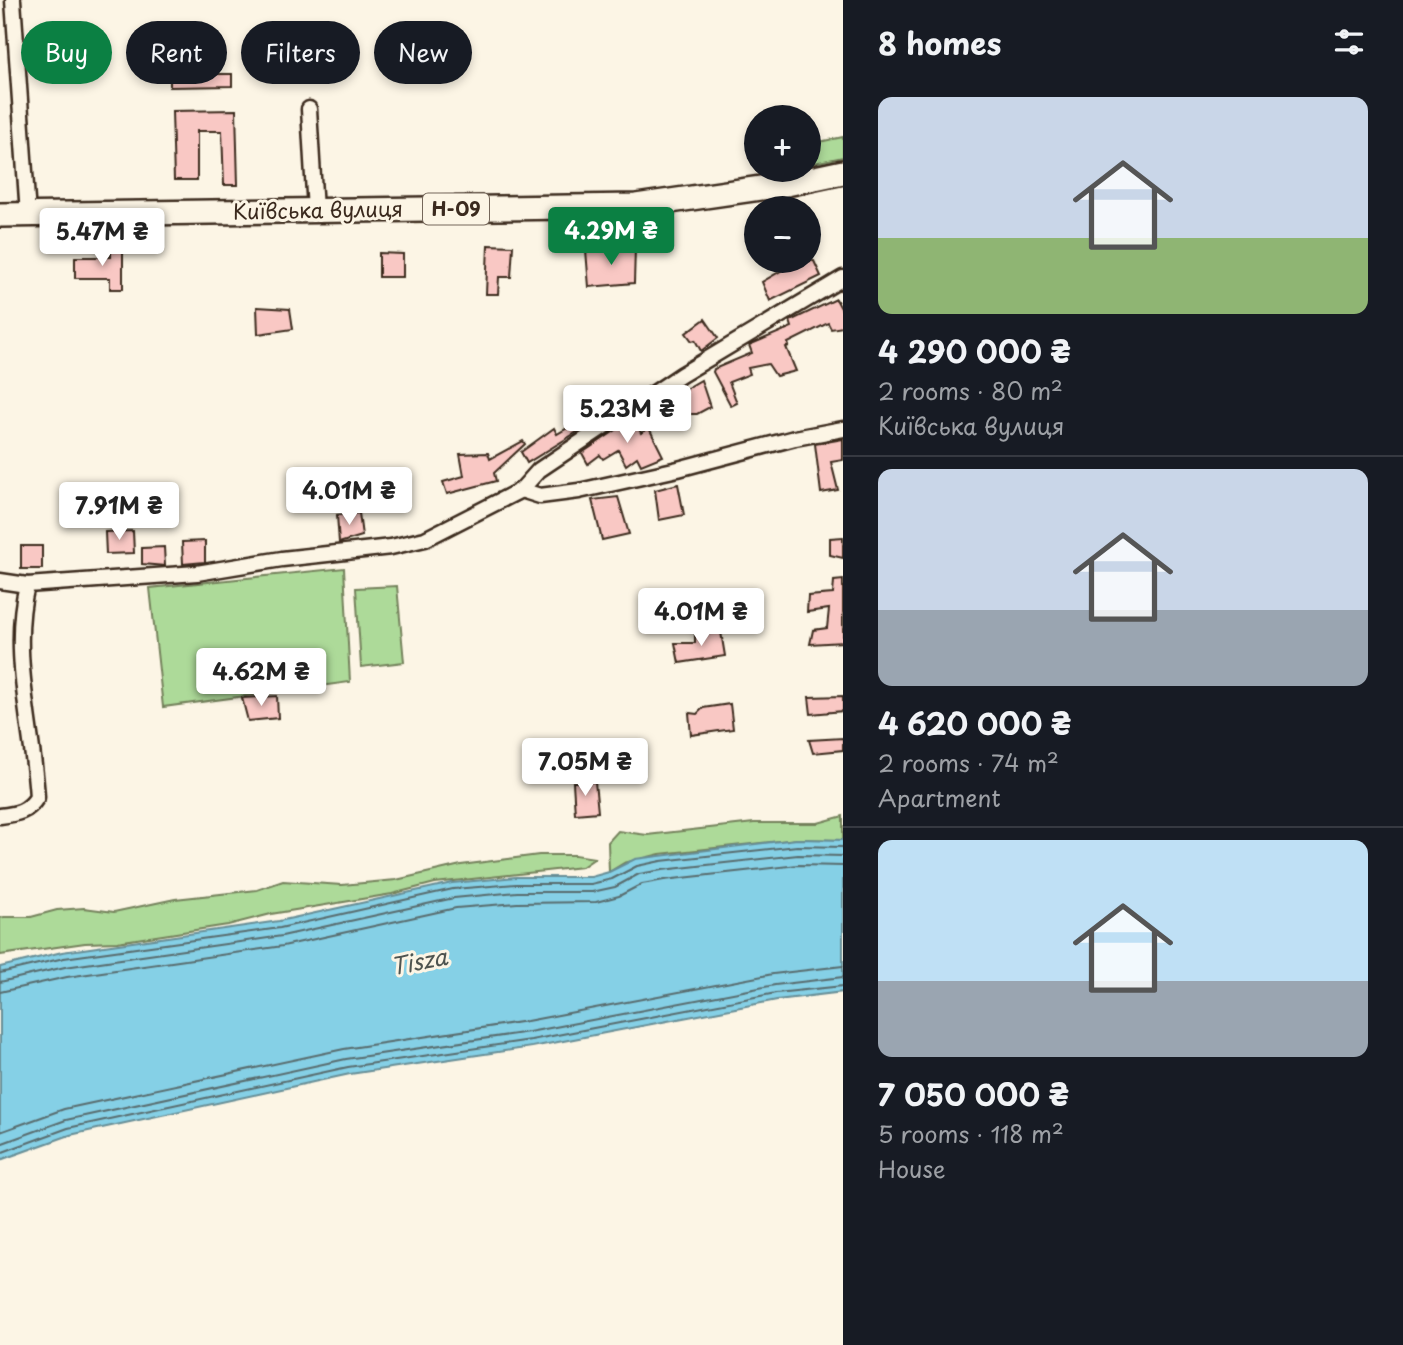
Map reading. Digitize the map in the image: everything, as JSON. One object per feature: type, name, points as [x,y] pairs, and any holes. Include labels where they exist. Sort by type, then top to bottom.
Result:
[{"type":"main road","name":"Київська вулиця","points":[[0,215],[636,206],[782,185],[843,172]]},
{"type":"street","points":[[13,0],[27,215]]},
{"type":"street","points":[[309,109],[315,211]]},
{"type":"street","points":[[0,582],[27,585],[197,573],[282,559],[391,547],[425,539],[521,490],[539,470],[681,376],[843,278]]},
{"type":"street","points":[[521,490],[540,496],[579,491],[678,469],[795,438],[843,429]]},
{"type":"street","points":[[0,816],[30,808],[37,797],[23,671],[21,609],[27,585]]},
{"type":"green space","points":[[843,137],[843,157],[821,162],[821,142]]},
{"type":"green space","points":[[344,568],[350,682],[163,707],[150,588]]},
{"type":"green space","points":[[397,586],[404,662],[361,667],[356,588]]},
{"type":"green space","points":[[843,816],[843,840],[797,839],[660,854],[624,863],[609,872],[608,842],[618,831],[647,835],[754,823],[818,823]]},
{"type":"green space","points":[[539,855],[595,858],[582,867],[435,883],[392,894],[271,914],[228,925],[117,942],[85,943],[0,955],[0,918],[4,917],[31,917],[57,910],[84,908],[114,912],[175,899],[257,890],[283,881],[342,885],[396,880],[461,865]]},
{"type":"water","name":"Tisza","points":[[797,839],[843,840],[843,992],[777,1000],[532,1047],[350,1074],[70,1135],[0,1160],[0,967],[62,952],[279,921],[452,883],[516,877],[591,877],[609,872],[635,859]]},
{"type":"building","points":[[227,74],[232,74],[232,86],[170,87],[170,84],[227,84]]},
{"type":"building","points":[[236,110],[238,185],[224,185],[222,131],[197,131],[197,180],[174,180],[172,111]]},
{"type":"building","points":[[488,245],[513,246],[511,277],[499,277],[498,294],[486,294]]},
{"type":"building","points":[[635,247],[634,283],[589,287],[586,250]]},
{"type":"building","points":[[111,249],[123,249],[123,289],[110,289],[110,278],[75,278],[75,257],[111,257]]},
{"type":"building","points":[[379,253],[403,254],[403,277],[379,277]]},
{"type":"building","points":[[777,273],[820,273],[821,276],[770,301],[762,282]]},
{"type":"building","points":[[836,299],[843,312],[843,327],[831,329],[828,323],[788,343],[789,346],[786,347],[796,371],[776,376],[768,364],[748,368],[750,374],[729,382],[737,403],[731,406],[713,372],[714,369],[752,353],[749,345],[792,327],[790,321]]},
{"type":"building","points":[[257,307],[290,309],[293,329],[258,334]]},
{"type":"building","points":[[705,319],[718,338],[701,351],[695,340],[692,341],[686,333]]},
{"type":"building","points":[[701,380],[710,407],[697,414],[680,414],[669,395]]},
{"type":"building","points":[[586,417],[590,424],[527,463],[521,452],[554,428],[557,434]]},
{"type":"building","points":[[634,418],[641,433],[649,428],[663,456],[641,465],[637,457],[626,465],[618,450],[603,459],[600,455],[588,464],[582,453]]},
{"type":"building","points":[[843,439],[843,460],[831,462],[838,490],[821,493],[815,444]]},
{"type":"building","points":[[523,441],[525,444],[494,473],[496,481],[447,494],[443,482],[464,476],[460,454],[488,453],[490,459]]},
{"type":"building","points":[[678,484],[684,515],[659,520],[655,490]]},
{"type":"building","points":[[618,497],[629,534],[602,540],[592,500]]},
{"type":"building","points":[[359,513],[362,536],[339,543],[337,515]]},
{"type":"building","points":[[133,531],[134,553],[106,554],[105,532]]},
{"type":"building","points":[[843,537],[843,558],[830,555],[830,538]]},
{"type":"building","points":[[205,541],[205,562],[183,564],[182,542]]},
{"type":"building","points":[[21,546],[42,546],[42,569],[21,569]]},
{"type":"building","points":[[164,547],[165,566],[142,564],[142,548]]},
{"type":"building","points":[[843,580],[843,642],[810,644],[813,630],[827,628],[829,609],[807,612],[808,596],[833,594],[834,581]]},
{"type":"building","points":[[721,632],[725,656],[679,663],[675,643],[695,643],[695,633]]},
{"type":"building","points":[[277,696],[278,718],[248,721],[242,698]]},
{"type":"building","points":[[843,696],[843,711],[811,714],[809,697]]},
{"type":"building","points":[[730,704],[733,729],[691,735],[689,713],[697,714],[703,708]]},
{"type":"building","points":[[843,738],[843,750],[813,753],[809,740]]},
{"type":"building","points":[[573,782],[595,782],[598,812],[575,814]]}]
